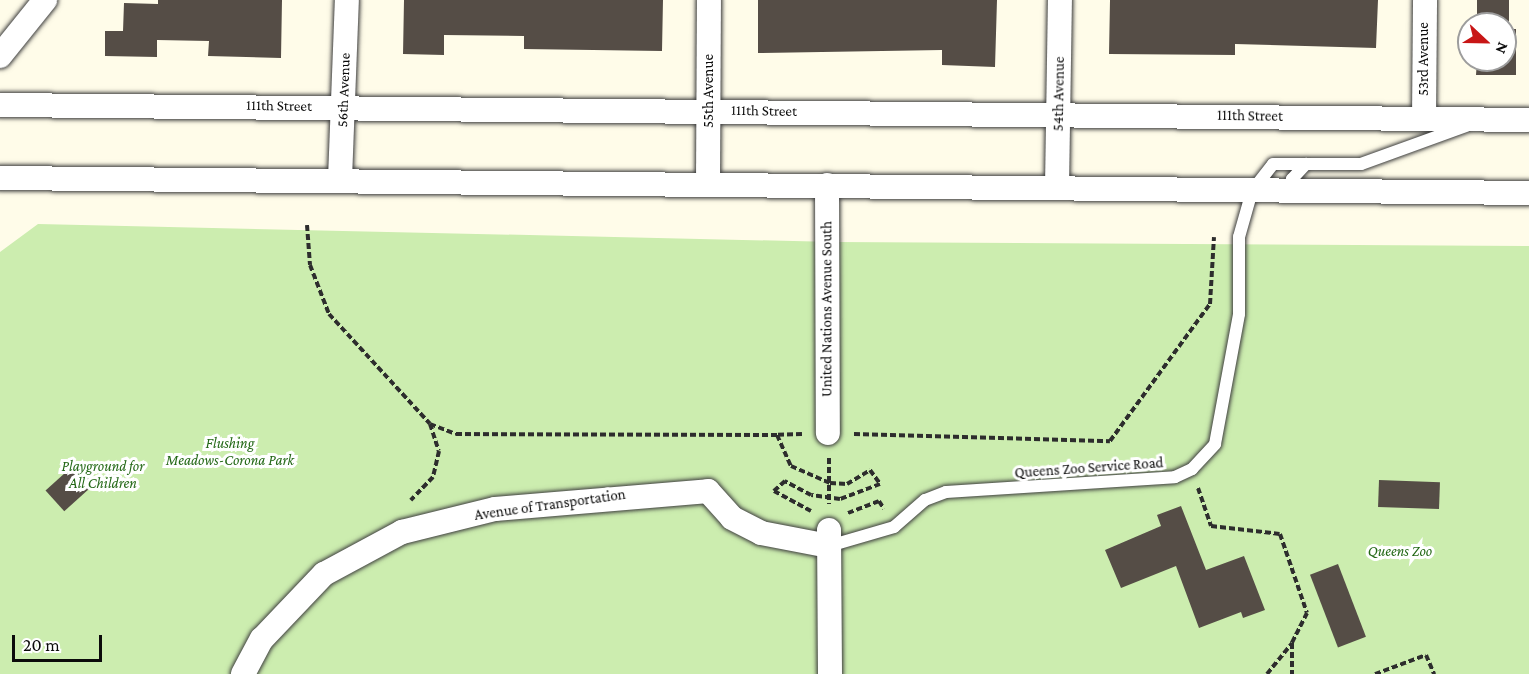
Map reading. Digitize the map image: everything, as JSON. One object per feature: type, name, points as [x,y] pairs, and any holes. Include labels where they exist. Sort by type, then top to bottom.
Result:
[{"type":"street","points":[[0,56],[45,0]]},
{"type":"street","name":"56th Avenue","points":[[340,179],[347,0]]},
{"type":"street","name":"55th Avenue","points":[[708,183],[709,0]]},
{"type":"street","name":"54th Avenue","points":[[1057,188],[1060,0]]},
{"type":"street","name":"53rd Avenue","points":[[1424,119],[1425,0]]},
{"type":"street","name":"111th Street","points":[[0,105],[1529,120]]},
{"type":"street","points":[[0,178],[340,179],[1529,193]]},
{"type":"street","name":"United Nations Avenue South","points":[[827,185],[828,433]]},
{"type":"street","name":"Avenue of Transportation","points":[[243,674],[262,639],[324,574],[402,532],[495,509],[708,491],[732,518],[761,534],[829,530]]},
{"type":"street","points":[[829,530],[830,674]]},
{"type":"lane","points":[[1192,469],[1215,444],[1239,314],[1239,237],[1252,191],[1273,164],[1361,164],[1484,120]]},
{"type":"lane","points":[[1290,191],[1292,179],[1306,164]]},
{"type":"lane","name":"Queens Zoo Service Road","points":[[829,530],[894,527],[925,500],[946,492],[1175,477],[1192,469]]},
{"type":"path","points":[[307,225],[310,265],[329,314],[430,424],[439,451],[433,477],[407,503]]},
{"type":"path","points":[[430,424],[456,434],[777,435],[828,433],[1110,441],[1210,304],[1214,237]]},
{"type":"path","points":[[828,433],[829,530]]},
{"type":"path","points":[[777,435],[791,466],[830,483],[847,484],[870,470],[880,484],[861,494],[830,499],[784,481],[774,491],[829,530]]},
{"type":"path","points":[[1192,469],[1211,526],[1280,534],[1307,613],[1292,642],[1267,674]]},
{"type":"path","points":[[829,530],[849,513],[879,501],[886,515],[878,518]]},
{"type":"path","points":[[1292,642],[1292,674]]},
{"type":"path","points":[[1375,674],[1426,655],[1434,674]]},
{"type":"green space","name":"Flushing Meadows-Corona Park","points":[[38,224],[835,242],[1529,246],[1529,674],[0,674],[0,252]]},
{"type":"building","points":[[158,0],[282,0],[281,58],[208,56],[209,41],[157,40],[157,57],[105,56],[105,31],[123,31],[124,3],[158,4]]},
{"type":"building","points":[[404,0],[663,0],[662,51],[524,49],[524,36],[444,35],[444,55],[403,54]]},
{"type":"building","points":[[758,0],[997,0],[995,67],[942,65],[942,50],[758,53]]},
{"type":"building","points":[[1110,0],[1378,0],[1376,48],[1235,44],[1235,55],[1109,54]]},
{"type":"building","points":[[1477,0],[1509,0],[1509,12],[1477,12]]},
{"type":"building","points":[[1476,72],[1516,72],[1516,75],[1476,75]]},
{"type":"building","points":[[76,463],[95,484],[64,511],[46,490]]},
{"type":"building","points":[[1379,480],[1440,482],[1439,509],[1378,507]]},
{"type":"building","points":[[1181,506],[1206,570],[1244,556],[1265,610],[1243,618],[1241,612],[1199,628],[1176,566],[1121,588],[1105,550],[1161,526],[1157,515]]},
{"type":"building","points":[[1338,564],[1366,637],[1338,648],[1310,575]]},
{"type":"park label","name":"Playground for All Children","points":[[103,474]]},
{"type":"park label","name":"Queens Zoo","points":[[1400,552]]}]
